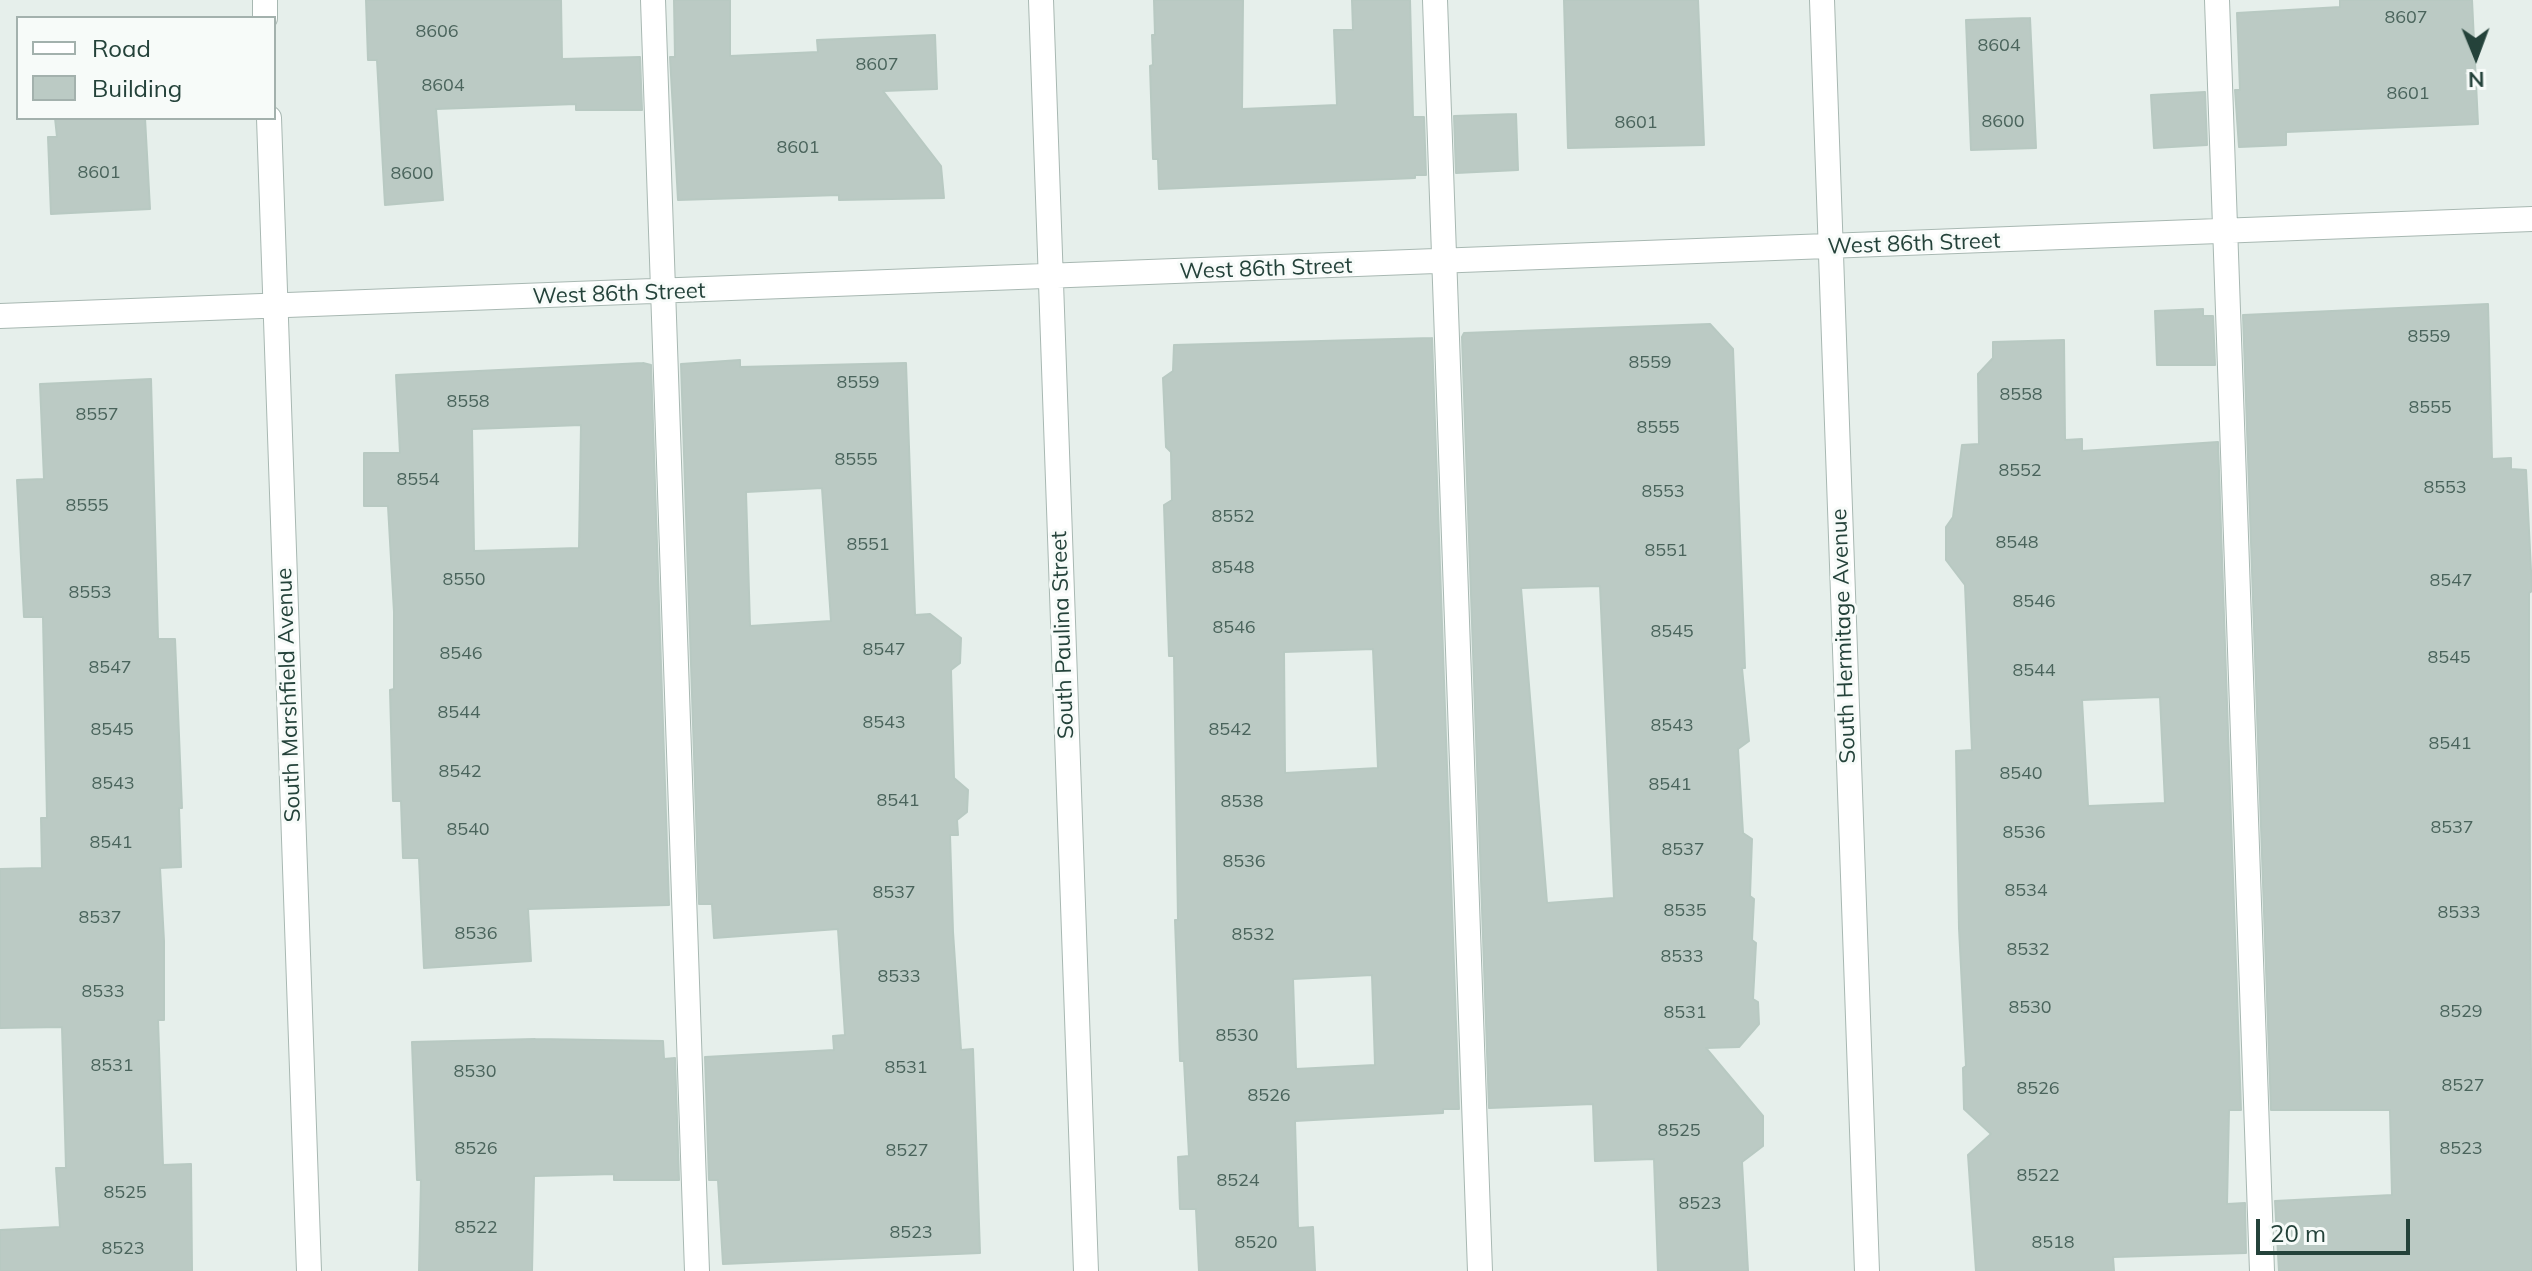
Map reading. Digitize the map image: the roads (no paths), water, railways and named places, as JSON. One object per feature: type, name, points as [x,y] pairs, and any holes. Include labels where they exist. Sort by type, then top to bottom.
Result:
[{"type":"street","points":[[653,0],[697,1271]]},
{"type":"street","name":"South Paulina Street","points":[[1041,0],[1086,1271]]},
{"type":"street","points":[[1435,0],[1480,1271]]},
{"type":"street","name":"South Hermitage Avenue","points":[[1822,0],[1867,1271]]},
{"type":"street","points":[[2217,0],[2262,1271]]},
{"type":"street","name":"South Marshfield Avenue","points":[[269,120],[309,1271]]},
{"type":"street","name":"West 86th Street","points":[[0,316],[2532,219]]}]
